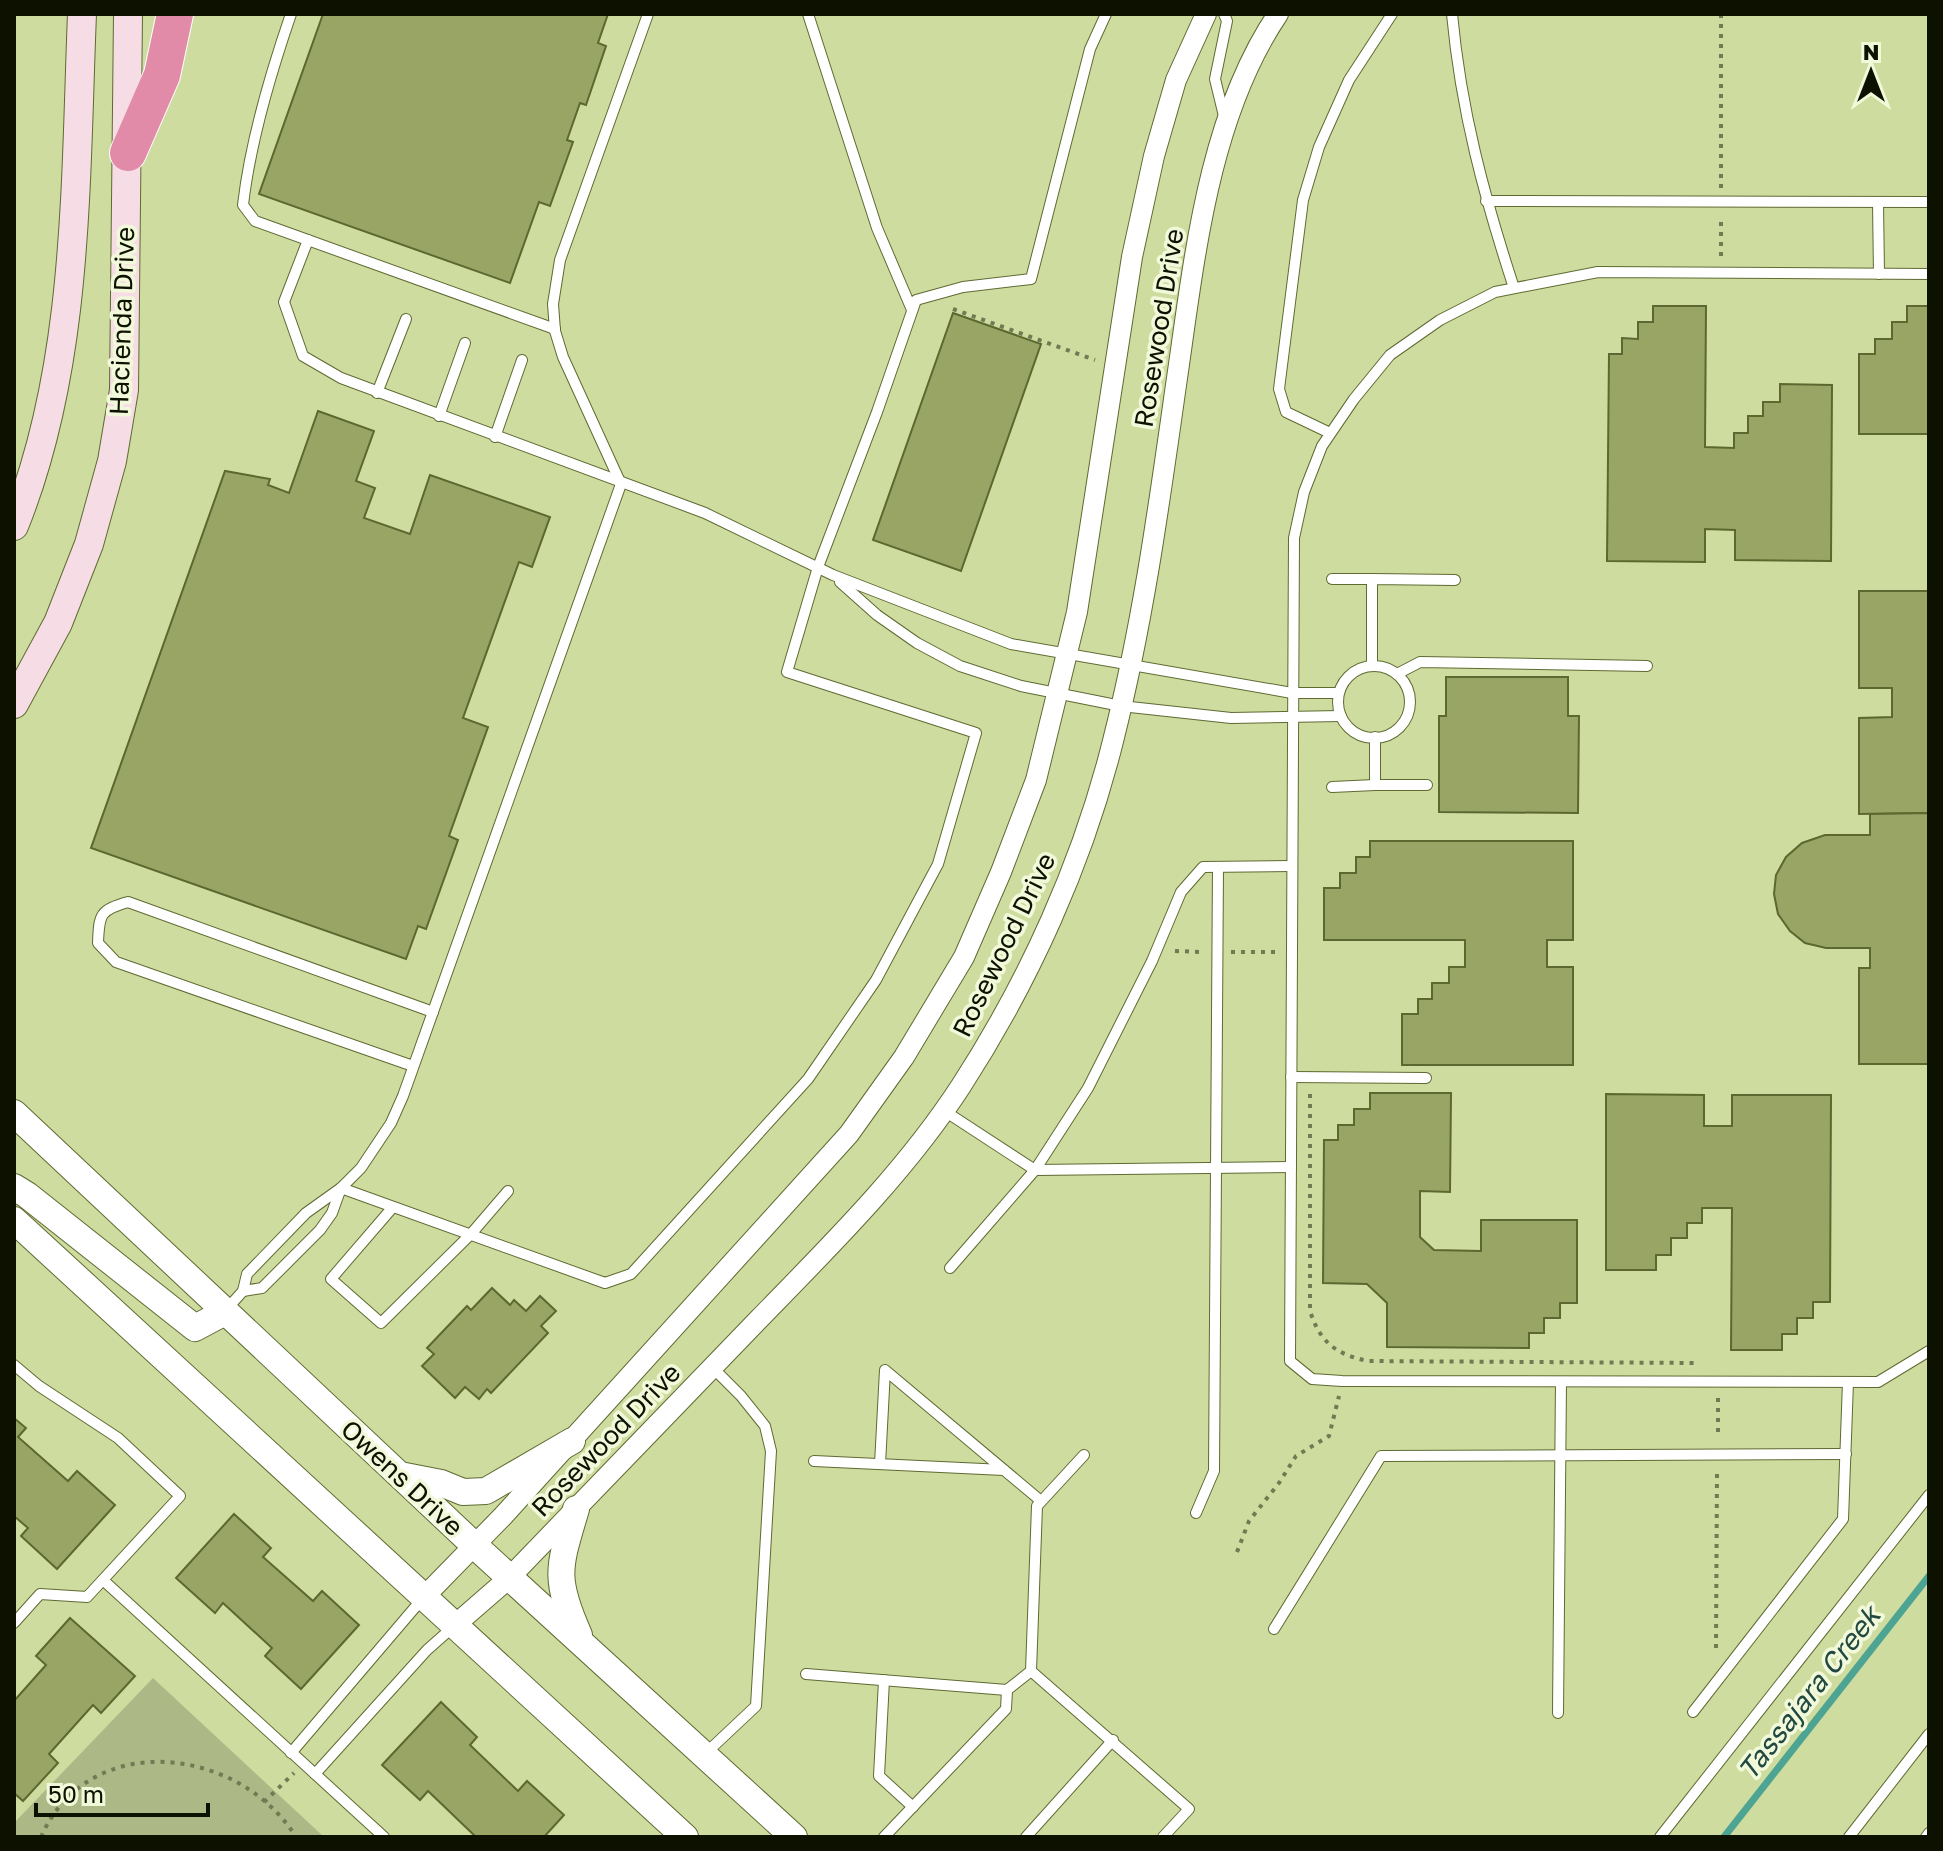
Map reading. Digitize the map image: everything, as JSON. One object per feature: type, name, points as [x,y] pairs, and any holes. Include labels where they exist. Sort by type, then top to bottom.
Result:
[{"type":"highway","points":[[128,153],[162,75],[175,14]]},
{"type":"main road","name":"Hacienda Drive","points":[[14,526],[41,443],[68,292],[82,14]]},
{"type":"main road","name":"Hacienda Drive","points":[[14,704],[63,610],[89,544],[112,461],[124,390],[128,14]]},
{"type":"street","name":"Rosewood Drive","points":[[423,1598],[572,1441],[849,1134],[904,1057],[964,957],[1036,780],[1077,612],[1132,257],[1154,156],[1176,80],[1206,14]]},
{"type":"street","name":"Rosewood Drive","points":[[455,1625],[509,1578],[896,1174],[959,1089],[1015,992],[1062,896],[1111,749],[1145,597],[1193,268],[1210,174],[1267,30],[1278,14]]},
{"type":"street","name":"Owens Drive","points":[[14,1113],[509,1578],[794,1837]]},
{"type":"street","points":[[14,1187],[195,1328],[225,1312]]},
{"type":"street","points":[[14,1220],[685,1837]]},
{"type":"street","points":[[399,1475],[441,1483],[463,1492],[486,1491],[572,1441]]},
{"type":"street","points":[[576,1509],[561,1556],[560,1574],[562,1594],[583,1646]]},
{"type":"lane","points":[[291,14],[279,48],[245,181],[243,205],[255,221],[555,329]]},
{"type":"lane","points":[[225,1312],[243,1291],[247,1274],[306,1213],[341,1188],[361,1168],[384,1135],[403,1096],[621,484],[563,357],[555,329],[553,304],[560,260],[648,14]]},
{"type":"lane","points":[[808,14],[877,228],[914,308]]},
{"type":"lane","points":[[341,1188],[605,1283],[631,1274],[808,1079],[876,980],[938,864],[976,733],[787,672],[818,567],[916,300],[963,287],[1031,279],[1090,49],[1106,14]]},
{"type":"lane","points":[[1224,14],[1227,21],[1215,79],[1227,126]]},
{"type":"lane","points":[[1330,433],[1286,412],[1279,389],[1303,200],[1319,147],[1349,80],[1392,14]]},
{"type":"lane","points":[[1452,14],[1457,74],[1486,201],[1514,288]]},
{"type":"lane","points":[[1486,201],[1929,202]]},
{"type":"lane","points":[[1878,202],[1879,274]]},
{"type":"lane","points":[[308,240],[284,302],[303,356],[341,378],[737,526],[833,575],[1011,644],[1292,693],[1338,693]]},
{"type":"lane","points":[[1929,274],[1598,272],[1495,292],[1440,320],[1390,355],[1354,399],[1322,446],[1304,492],[1294,538],[1290,1361],[1312,1379],[1342,1381],[1878,1382],[1929,1351]]},
{"type":"lane","points":[[377,393],[406,319]]},
{"type":"lane","points":[[439,416],[465,343]]},
{"type":"lane","points":[[495,437],[522,360]]},
{"type":"lane","points":[[833,575],[877,615],[917,643],[960,666],[1021,686],[1121,706],[1231,718],[1341,716]]},
{"type":"lane","points":[[1332,579],[1455,580]]},
{"type":"lane","points":[[1372,579],[1372,666]]},
{"type":"lane","points":[[1397,674],[1420,662],[1647,666]]},
{"type":"lane","points":[[1372,666],[1385,667],[1397,674],[1406,684],[1410,697],[1404,723],[1393,732],[1375,737],[1354,732],[1338,708],[1338,693],[1345,679],[1357,669],[1372,666]]},
{"type":"lane","points":[[1375,737],[1375,785]]},
{"type":"lane","points":[[1332,787],[1427,785]]},
{"type":"lane","points":[[950,1268],[1035,1170],[1088,1088],[1152,961],[1181,892],[1203,867],[1291,866]]},
{"type":"lane","points":[[1196,1513],[1214,1471],[1218,867]]},
{"type":"lane","points":[[413,1066],[116,962],[98,943],[99,919],[107,908],[128,902],[433,1012]]},
{"type":"lane","points":[[1291,1077],[1426,1078]]},
{"type":"lane","points":[[943,1110],[1035,1170],[1291,1167]]},
{"type":"lane","points":[[243,1291],[262,1288],[320,1230],[332,1213],[341,1188]]},
{"type":"lane","points":[[393,1207],[331,1279],[381,1323],[471,1234],[508,1191]]},
{"type":"lane","points":[[14,1365],[39,1386],[118,1438],[180,1496],[87,1597],[40,1594],[14,1623]]},
{"type":"lane","points":[[704,1755],[756,1706],[771,1451],[765,1426],[712,1367]]},
{"type":"lane","points":[[880,1464],[885,1370],[1041,1501]]},
{"type":"lane","points":[[1558,1713],[1561,1382]]},
{"type":"lane","points":[[1693,1712],[1843,1519],[1848,1382]]},
{"type":"lane","points":[[1274,1629],[1381,1456],[1846,1454]]},
{"type":"lane","points":[[806,1674],[1007,1690],[1031,1671],[1037,1506],[1084,1455]]},
{"type":"lane","points":[[814,1461],[1004,1470]]},
{"type":"lane","points":[[1660,1837],[1929,1495]]},
{"type":"lane","points":[[103,1580],[384,1837]]},
{"type":"lane","points":[[291,1753],[423,1598]]},
{"type":"lane","points":[[315,1774],[427,1650],[455,1625]]},
{"type":"lane","points":[[1031,1671],[1189,1809],[1163,1837]]},
{"type":"lane","points":[[884,1680],[879,1776],[913,1807]]},
{"type":"lane","points":[[884,1837],[1006,1709],[1007,1690]]},
{"type":"lane","points":[[1849,1837],[1929,1734]]},
{"type":"lane","points":[[1026,1837],[1113,1740]]},
{"type":"path","points":[[1721,14],[1721,273]]},
{"type":"path","points":[[914,308],[955,309],[1115,366]]},
{"type":"path","points":[[1310,1075],[1310,1311],[1316,1329],[1331,1347],[1368,1361],[1718,1363],[1716,1648]]},
{"type":"path","points":[[1237,1552],[1249,1521],[1296,1456],[1329,1436],[1342,1381],[1343,1353]]},
{"type":"path","points":[[41,1837],[55,1809],[80,1784],[106,1771],[128,1765],[169,1762],[201,1767],[235,1781],[264,1802],[296,1837]]},
{"type":"path","points":[[264,1802],[303,1763]]},
{"type":"green space","points":[[153,1678],[324,1837],[14,1837],[14,1823]]},
{"type":"building","points":[[323,14],[608,14],[598,43],[606,46],[586,105],[580,103],[567,140],[573,142],[550,206],[539,202],[510,283],[259,194]]},
{"type":"building","points":[[1653,306],[1706,306],[1705,447],[1734,448],[1734,433],[1748,433],[1748,416],[1763,416],[1763,402],[1780,402],[1780,384],[1832,385],[1831,561],[1735,560],[1735,530],[1705,529],[1705,562],[1607,561],[1609,354],[1622,354],[1622,338],[1638,339],[1638,322],[1653,322]]},
{"type":"building","points":[[1907,306],[1929,306],[1929,434],[1859,434],[1859,354],[1875,354],[1875,339],[1892,339],[1892,322],[1907,322]]},
{"type":"building","points":[[953,313],[1041,344],[961,571],[873,540]]},
{"type":"building","points":[[318,411],[374,431],[356,481],[375,488],[364,518],[410,534],[430,475],[550,517],[532,567],[519,562],[463,718],[488,727],[449,836],[458,840],[426,929],[418,926],[406,959],[91,848],[225,471],[270,479],[268,485],[289,493]]},
{"type":"building","points":[[1859,591],[1929,591],[1929,813],[1859,814],[1859,718],[1892,717],[1892,688],[1859,688]]},
{"type":"building","points":[[1446,677],[1568,677],[1568,716],[1579,716],[1578,813],[1439,812],[1439,716],[1446,716]]},
{"type":"building","points":[[1929,813],[1929,1064],[1859,1064],[1859,968],[1870,968],[1870,948],[1826,948],[1805,943],[1790,931],[1778,914],[1774,894],[1776,875],[1786,857],[1802,843],[1825,835],[1870,835],[1870,814]]},
{"type":"building","points":[[1370,841],[1573,841],[1573,940],[1547,940],[1547,967],[1573,967],[1573,1065],[1402,1065],[1402,1014],[1418,1014],[1418,999],[1432,999],[1432,983],[1449,983],[1449,967],[1465,967],[1465,940],[1324,940],[1324,888],[1340,888],[1340,873],[1356,873],[1356,857],[1370,857]]},
{"type":"building","points":[[1370,1093],[1451,1093],[1450,1192],[1420,1191],[1420,1237],[1434,1250],[1481,1251],[1481,1220],[1577,1220],[1577,1303],[1560,1303],[1560,1318],[1544,1318],[1544,1333],[1529,1333],[1529,1348],[1387,1347],[1387,1303],[1367,1284],[1323,1283],[1324,1140],[1338,1140],[1338,1125],[1354,1125],[1354,1109],[1370,1109]]},
{"type":"building","points":[[1606,1094],[1704,1095],[1704,1126],[1732,1126],[1732,1095],[1831,1095],[1830,1302],[1813,1302],[1813,1318],[1797,1318],[1797,1334],[1782,1334],[1782,1350],[1731,1350],[1732,1208],[1702,1208],[1702,1223],[1687,1223],[1687,1238],[1671,1238],[1671,1255],[1656,1255],[1656,1270],[1606,1270]]},
{"type":"building","points":[[492,1288],[510,1305],[514,1300],[526,1311],[540,1296],[556,1311],[541,1326],[548,1333],[491,1393],[487,1389],[479,1399],[465,1387],[455,1398],[422,1366],[434,1354],[427,1348],[467,1306],[471,1310]]},
{"type":"building","points":[[14,1418],[26,1428],[18,1437],[68,1481],[77,1471],[115,1505],[57,1569],[21,1536],[28,1528],[14,1516]]},
{"type":"building","points":[[234,1514],[271,1548],[263,1557],[313,1601],[322,1591],[359,1625],[301,1689],[265,1656],[272,1648],[223,1603],[215,1613],[176,1578]]},
{"type":"building","points":[[70,1618],[135,1676],[101,1713],[93,1705],[49,1754],[58,1763],[23,1801],[14,1793],[14,1701],[46,1665],[36,1656]]},
{"type":"building","points":[[441,1702],[477,1737],[470,1745],[518,1791],[527,1781],[564,1815],[544,1837],[476,1837],[428,1791],[420,1800],[382,1765]]},
{"type":"waterway","name":"Tassajara Creek","points":[[1724,1837],[1929,1576]]}]
